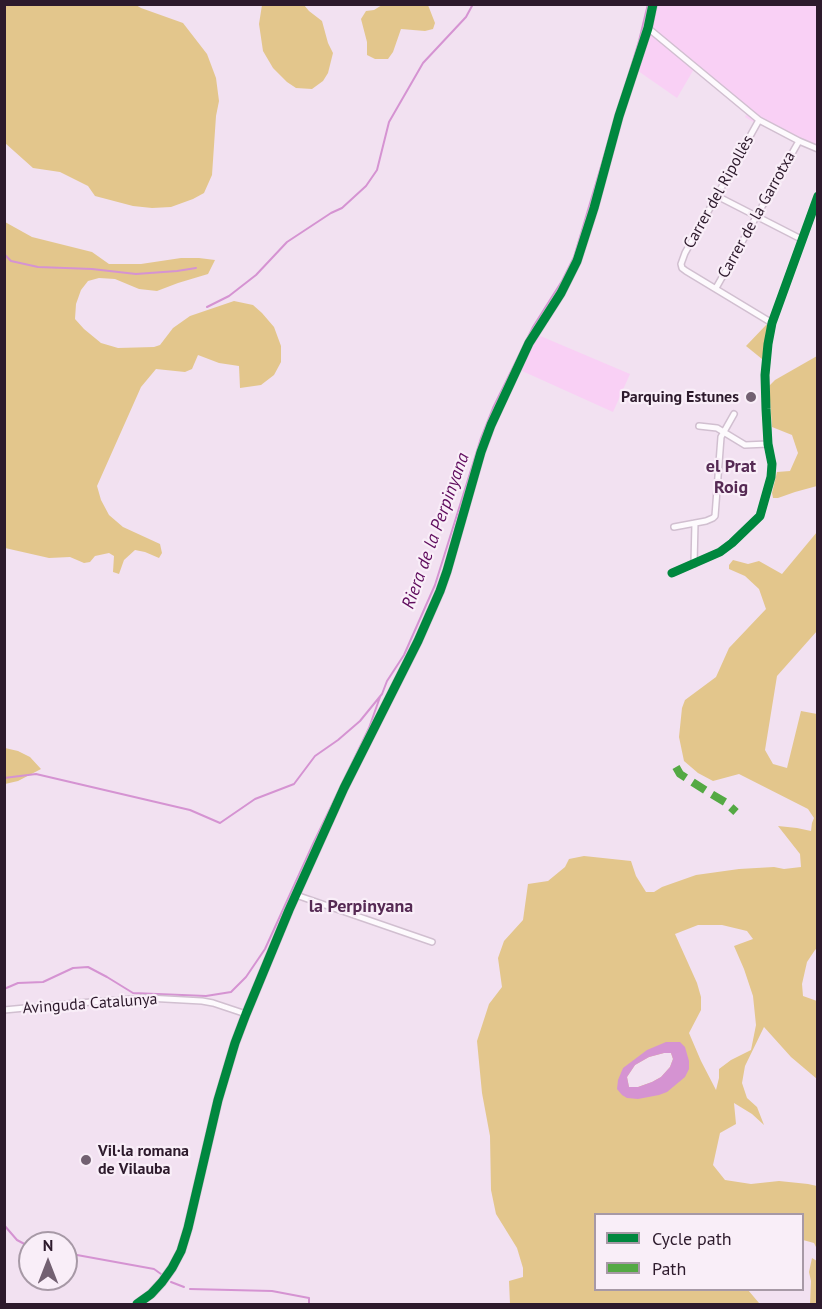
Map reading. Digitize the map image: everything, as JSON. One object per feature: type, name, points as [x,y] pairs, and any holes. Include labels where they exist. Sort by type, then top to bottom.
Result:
[{"type":"street","points":[[137,1305],[162,1282],[181,1251],[218,1100],[246,1014],[344,788],[418,641],[440,591],[481,452],[495,417],[529,344],[572,271],[588,228],[619,116],[648,28],[653,4]]},
{"type":"street","points":[[648,28],[759,120],[818,149]]},
{"type":"street","name":"Carrer del Ripollès","points":[[716,288],[682,268],[681,264],[759,120]]},
{"type":"street","name":"Carrer de la Garrotxa","points":[[716,288],[799,141]]},
{"type":"street","points":[[717,196],[801,239]]},
{"type":"street","points":[[672,573],[720,552],[760,516],[771,477],[772,464],[768,444],[765,375],[768,344],[772,323],[818,196]]},
{"type":"street","points":[[716,288],[772,323]]},
{"type":"street","points":[[674,526],[713,519],[715,516],[721,436],[734,414]]},
{"type":"street","points":[[699,426],[717,428],[745,444],[768,444]]},
{"type":"street","points":[[694,564],[695,523]]},
{"type":"street","points":[[296,895],[432,942]]},
{"type":"street","name":"Avinguda Catalunya","points":[[4,1010],[147,998],[213,1003],[246,1014]]},
{"type":"shaded area","points":[[4,5],[136,5],[183,23],[207,54],[216,78],[219,101],[212,175],[204,193],[171,207],[133,206],[95,196],[88,186],[60,172],[33,168],[5,143]]},
{"type":"shaded area","points":[[262,5],[304,5],[322,21],[333,53],[328,73],[323,81],[312,89],[296,88],[273,68],[263,51],[259,24]]},
{"type":"shaded area","points":[[382,5],[428,5],[435,23],[433,29],[425,31],[401,29],[393,52],[388,59],[375,59],[367,55],[367,42],[361,19],[366,11],[374,10]]},
{"type":"shaded area","points":[[649,5],[817,5],[817,152],[745,117],[747,113],[694,69],[677,98],[631,66]]},
{"type":"shaded area","points":[[5,222],[32,237],[92,252],[109,264],[141,264],[181,258],[215,260],[208,274],[157,291],[139,289],[115,279],[99,278],[88,281],[81,290],[76,304],[75,319],[101,343],[118,348],[154,347],[160,345],[173,328],[190,316],[234,301],[253,305],[262,313],[274,327],[281,346],[281,362],[274,375],[261,385],[240,388],[239,366],[219,363],[198,355],[192,369],[185,372],[156,369],[141,387],[97,486],[109,515],[123,527],[160,544],[162,553],[159,558],[135,550],[124,560],[119,574],[113,572],[114,556],[109,553],[95,556],[90,562],[84,563],[70,557],[49,558],[5,548]]},
{"type":"shaded area","points":[[768,324],[762,359],[746,346]]},
{"type":"shaded area","points":[[538,335],[630,374],[613,412],[520,370]]},
{"type":"shaded area","points":[[817,356],[817,486],[773,498],[777,472],[790,471],[798,453],[792,435],[772,427],[769,386],[775,380]]},
{"type":"shaded area","points":[[817,532],[817,631],[777,676],[765,750],[773,764],[787,768],[801,711],[817,714],[817,948],[807,962],[802,984],[803,996],[817,1001],[817,1079],[791,1057],[764,1027],[745,1066],[742,1083],[747,1098],[757,1107],[764,1125],[734,1103],[736,1124],[720,1133],[713,1165],[725,1180],[751,1184],[779,1181],[817,1186],[817,1249],[814,1243],[804,1240],[804,1213],[594,1213],[594,1291],[749,1291],[759,1303],[763,1304],[510,1304],[509,1281],[523,1277],[523,1268],[517,1248],[496,1214],[491,1190],[490,1136],[482,1093],[477,1041],[489,1004],[502,987],[498,958],[504,941],[523,920],[528,884],[548,881],[565,867],[569,859],[584,856],[631,861],[636,876],[646,892],[654,892],[696,875],[739,869],[801,867],[800,854],[778,826],[811,831],[814,818],[808,809],[739,774],[713,781],[698,773],[684,761],[679,737],[685,700],[716,677],[729,648],[766,609],[759,589],[745,576],[729,569],[733,560],[748,564],[759,561],[782,574]],"holes":[[[698,925],[722,925],[747,931],[753,939],[734,946],[753,996],[756,1025],[751,1050],[719,1069],[716,1090],[689,1033],[701,1010],[701,997],[675,934]],[[671,1053],[673,1059],[670,1067],[661,1077],[638,1087],[629,1087],[627,1077],[635,1065],[649,1057]]]},
{"type":"shaded area","points":[[5,748],[30,757],[41,769],[18,781],[5,784]]},
{"type":"shaded area","points":[[666,1042],[680,1042],[685,1047],[689,1069],[685,1077],[667,1092],[638,1099],[627,1098],[617,1089],[623,1068],[647,1050]],"holes":[[[671,1053],[673,1059],[670,1067],[661,1077],[638,1087],[629,1087],[627,1077],[635,1065],[649,1057]]]},
{"type":"shaded area","points":[[812,1258],[817,1261],[817,1304],[810,1304],[809,1272]]},
{"type":"waterway","points":[[207,307],[229,296],[256,275],[287,242],[342,208],[366,186],[377,170],[389,122],[423,63],[466,17],[473,4]]},
{"type":"waterway","name":"Riera de la Perpinyana","points":[[622,97],[648,4]]},
{"type":"waterway","name":"Riera de la Perpinyana","points":[[4,778],[36,774],[190,810],[220,823],[255,799],[294,784],[315,756],[360,721],[382,694],[387,681],[404,655],[435,585],[481,438],[493,408],[533,327],[574,257],[614,123]]},
{"type":"waterway","points":[[4,254],[11,261],[38,267],[92,269],[136,274],[196,268]]},
{"type":"waterway","points":[[4,989],[18,983],[43,982],[73,968],[88,967],[133,993],[206,996],[231,992],[246,977],[265,949],[369,728],[380,697]]},
{"type":"waterway","points":[[4,1225],[18,1241]]},
{"type":"waterway","points":[[78,1255],[154,1269],[161,1274]]},
{"type":"waterway","points":[[171,1282],[184,1287]]},
{"type":"waterway","points":[[190,1289],[272,1291],[309,1298],[309,1304]]},
{"type":"marked path","points":[[676,767],[680,774],[725,802],[736,812]]},
{"type":"cycle path","points":[[137,1304],[162,1282],[181,1251],[218,1100],[246,1014],[289,910],[344,788],[418,641],[440,591],[491,425],[529,343],[561,293],[577,261],[619,116],[648,28],[653,4]]},
{"type":"cycle path","points":[[672,573],[720,552],[760,516],[771,477],[772,464],[768,444],[766,409],[765,375],[768,344],[772,323],[818,196]]},
{"type":"place","name":"Parquing Estunes","points":[[751,397]]},
{"type":"place","name":"Vil·la romana de Vilauba","points":[[86,1160]]},
{"type":"district","name":"el Prat Roig","points":[[731,477]]},
{"type":"district","name":"la Perpinyana","points":[[361,907]]}]
